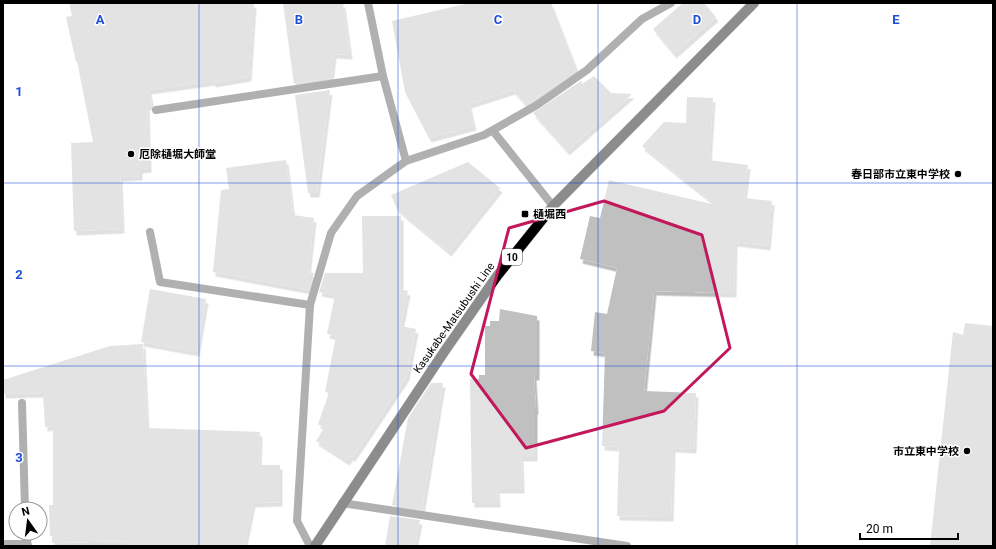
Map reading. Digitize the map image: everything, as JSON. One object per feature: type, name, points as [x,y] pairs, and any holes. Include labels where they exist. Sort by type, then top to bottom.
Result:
[{"type":"main road","name":"Kasukabe-Matsubushi Line","points":[[315,546],[342,503],[497,276],[553,206],[754,3]]},
{"type":"street","points":[[368,3],[383,76],[406,161]]},
{"type":"street","points":[[310,546],[297,521],[310,305],[331,233],[357,196],[406,161],[493,131],[537,105],[587,70],[642,19],[671,3]]},
{"type":"street","points":[[156,110],[383,76]]},
{"type":"street","points":[[493,131],[553,206]]},
{"type":"street","points":[[150,232],[160,282],[310,305]]},
{"type":"street","points":[[22,404],[25,501]]},
{"type":"street","points":[[342,503],[627,546]]},
{"type":"street","points":[[3,544],[27,545]]},
{"type":"highlighted area","points":[[604,201],[702,235],[730,348],[664,411],[526,448],[471,374],[509,228]]},
{"type":"building","points":[[69,3],[254,3],[249,77],[213,83],[213,81],[149,90],[152,105],[147,106],[149,168],[140,169],[140,176],[120,177],[122,229],[74,231],[71,143],[93,142],[77,61],[76,62],[66,17],[72,16]]},
{"type":"building","points":[[283,3],[343,3],[350,55],[334,54],[331,78],[294,84]]},
{"type":"building","points":[[469,3],[551,3],[577,70],[526,105],[513,90],[469,104],[474,126],[429,138],[405,92],[392,21]]},
{"type":"building","points":[[683,3],[704,3],[716,17],[674,54],[653,29]]},
{"type":"building","points":[[594,76],[611,93],[632,94],[567,151],[533,113],[581,81],[582,84]]},
{"type":"building","points":[[330,90],[317,193],[308,193],[295,95]]},
{"type":"building","points":[[687,97],[713,98],[709,160],[748,165],[744,198],[772,201],[768,246],[735,242],[734,293],[654,291],[644,391],[696,393],[694,449],[673,448],[671,517],[617,516],[619,447],[602,446],[605,353],[591,351],[595,312],[607,314],[617,268],[580,259],[590,216],[600,218],[609,180],[716,205],[642,146],[664,122],[686,123]]},
{"type":"building","points":[[286,160],[293,215],[314,218],[308,273],[314,273],[309,290],[213,272],[221,190],[229,189],[226,168]]},
{"type":"building","points":[[468,162],[500,188],[449,252],[397,209],[391,195]]},
{"type":"building","points":[[362,216],[401,216],[401,289],[408,291],[401,326],[416,329],[407,376],[353,457],[351,456],[347,461],[316,441],[324,428],[318,424],[329,393],[325,392],[336,336],[327,334],[335,295],[319,292],[325,273],[363,273]]},
{"type":"building","points":[[150,289],[206,299],[197,352],[141,342]]},
{"type":"building","points":[[500,309],[537,316],[537,376],[534,376],[536,410],[535,457],[521,457],[522,489],[497,489],[498,503],[472,503],[470,381],[471,379],[479,379],[479,375],[485,375],[485,326],[490,326],[490,321],[499,321]]},
{"type":"building","name":"市立東中学校","points":[[965,323],[993,326],[993,546],[930,546],[953,332],[963,335]]},
{"type":"building","points":[[143,344],[147,428],[260,432],[259,465],[280,465],[280,502],[253,503],[244,546],[125,546],[125,541],[52,543],[52,536],[50,536],[49,505],[53,505],[53,426],[45,427],[43,393],[3,394],[3,380],[110,346]]},
{"type":"building","points":[[431,383],[443,383],[422,510],[392,505],[408,418]]},
{"type":"building","points":[[390,516],[420,520],[415,546],[385,546]]},
{"type":"place","name":"厄除樋堀大師堂","points":[[131,154]]},
{"type":"place","name":"春日部市立東中学校","points":[[958,174]]},
{"type":"place","name":"樋堀西","points":[[525,214]]},
{"type":"place","name":"市立東中学校","points":[[967,451]]}]
